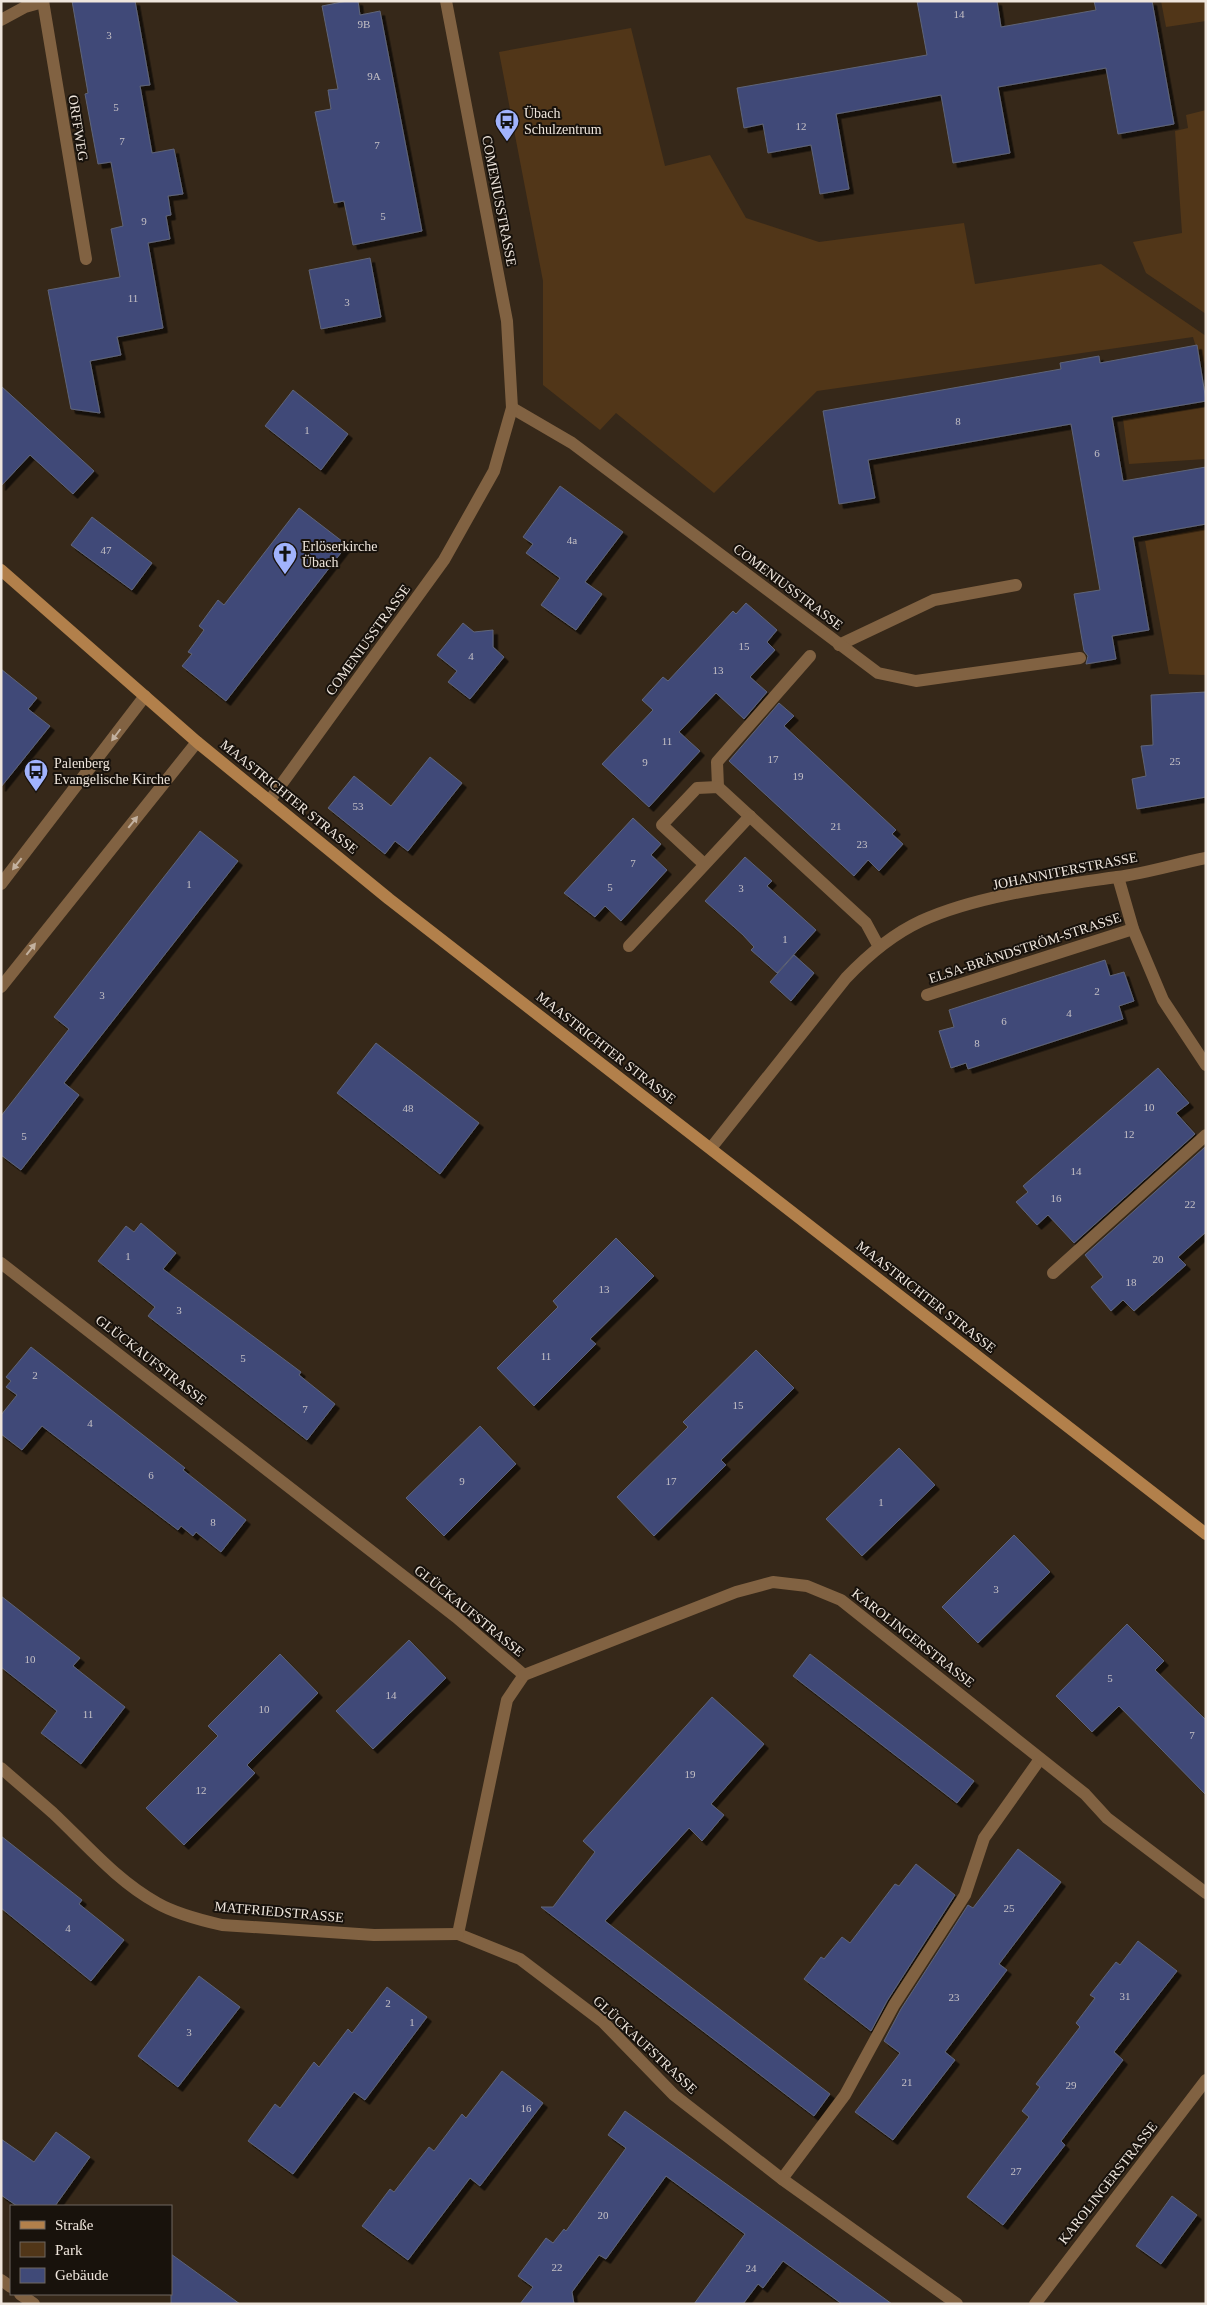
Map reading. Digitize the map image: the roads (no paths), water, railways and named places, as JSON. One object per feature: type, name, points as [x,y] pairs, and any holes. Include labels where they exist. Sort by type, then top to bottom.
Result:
[{"type":"street","name":"COMENIUSSTRASSE","points":[[270,800],[444,560],[494,471],[512,408],[507,321],[446,1]]},
{"type":"street","name":"ORFFWEG","points":[[1,20],[25,6],[43,2],[86,259]]},
{"type":"street","name":"COMENIUSSTRASSE","points":[[512,408],[572,443],[878,674],[916,682],[1080,658]]},
{"type":"street","name":"MAASTRICHTER STRASSE","points":[[1,570],[197,742],[397,906],[1206,1534]]},
{"type":"street","points":[[839,644],[934,600],[1016,585]]},
{"type":"street","points":[[810,656],[716,762],[718,786],[866,923],[880,947]]},
{"type":"street","points":[[1,884],[146,696]]},
{"type":"street","points":[[1,988],[197,742]]},
{"type":"street","points":[[704,864],[662,825],[697,788],[718,786]]},
{"type":"street","points":[[629,946],[750,816]]},
{"type":"street","name":"JOHANNITERSTRASSE","points":[[711,1148],[823,1005],[865,958],[921,921],[964,906],[1068,883],[1118,877],[1206,858]]},
{"type":"street","name":"ELSA-BRÄNDSTRÖM-STRASSE","points":[[1118,877],[1133,929],[1163,1000],[1206,1066]]},
{"type":"street","name":"ELSA-BRÄNDSTRÖM-STRASSE","points":[[927,995],[1133,929]]},
{"type":"street","points":[[1053,1273],[1206,1135]]},
{"type":"street","name":"GLÜCKAUFSTRASSE","points":[[1,1263],[456,1617],[524,1675],[506,1700],[458,1934],[520,1959],[603,2022],[674,2095],[782,2179],[957,2304]]},
{"type":"street","name":"KAROLINGERSTRASSE","points":[[524,1675],[736,1592],[773,1582],[808,1586],[841,1600],[1085,1794],[1107,1818],[1206,1893]]},
{"type":"street","points":[[782,2179],[845,2095],[894,2005],[965,1896],[984,1838],[1040,1758]]},
{"type":"street","name":"MATFRIEDSTRASSE","points":[[1,1768],[53,1813],[113,1872],[132,1887],[158,1904],[201,1920],[222,1925],[374,1935],[458,1934]]},
{"type":"street","name":"KAROLINGERSTRASSE","points":[[1036,2304],[1206,2080]]},
{"type":"street","points":[[21,2295],[34,2304]]},
{"type":"place","name":"Übach Schulzentrum","points":[[507,142]]},
{"type":"place","name":"Erlöserkirche Übach","points":[[285,575]]},
{"type":"place","name":"Palenberg Evangelische Kirche","points":[[36,792]]}]
